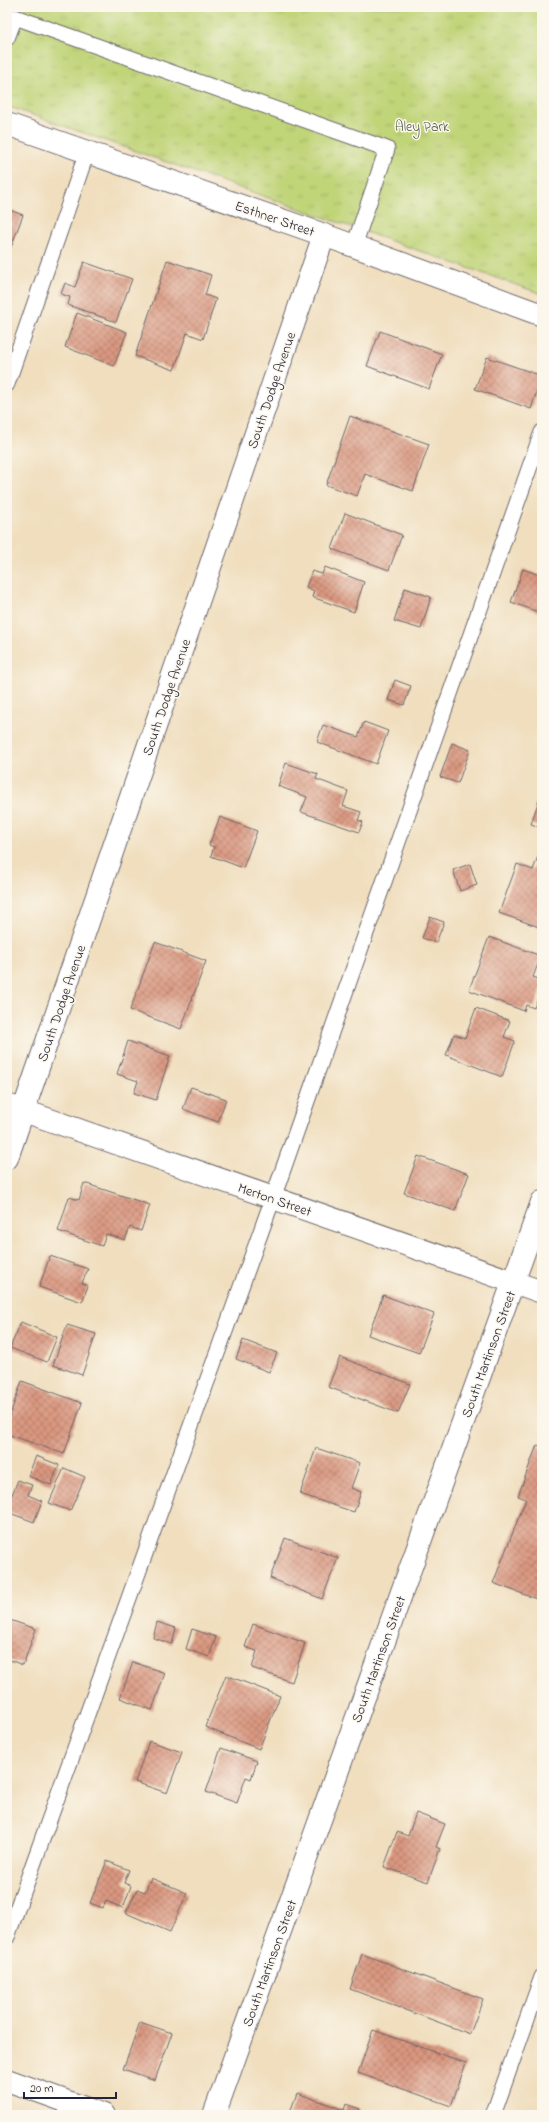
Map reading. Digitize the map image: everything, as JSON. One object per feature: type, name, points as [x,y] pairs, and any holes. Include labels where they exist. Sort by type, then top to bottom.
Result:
[{"type":"street","name":"Esthner Street","points":[[7,124],[324,235],[542,315]]},
{"type":"street","name":"South Dodge Avenue","points":[[7,1158],[15,1108],[324,235]]},
{"type":"street","name":"Merton Street","points":[[15,1108],[542,1292]]},
{"type":"street","name":"South Martinson Street","points":[[214,2115],[542,1202]]},
{"type":"street","points":[[7,2080],[104,2115]]},
{"type":"lane","points":[[7,38],[15,17],[387,149],[354,246]]},
{"type":"lane","points":[[7,384],[87,152]]},
{"type":"lane","points":[[7,1937],[273,1198],[542,432]]},
{"type":"lane","points":[[493,2115],[542,1977]]},
{"type":"green space","name":"Aley Park","points":[[7,7],[542,7],[542,294],[7,106]]},
{"type":"building","points":[[7,209],[23,215],[7,258]]},
{"type":"building","points":[[167,260],[211,275],[205,295],[216,299],[203,339],[187,333],[174,370],[135,356]]},
{"type":"building","points":[[84,262],[132,279],[116,322],[68,305],[70,297],[61,294],[65,283],[75,287]]},
{"type":"building","points":[[77,313],[127,332],[114,366],[65,347]]},
{"type":"building","points":[[380,331],[442,354],[429,389],[367,366]]},
{"type":"building","points":[[487,357],[542,376],[531,409],[475,389]]},
{"type":"building","points":[[350,416],[429,444],[413,491],[365,474],[357,496],[326,485]]},
{"type":"building","points":[[345,513],[402,535],[389,570],[332,549]]},
{"type":"building","points":[[325,567],[364,582],[354,612],[312,597],[314,591],[306,587],[312,571],[322,574]]},
{"type":"building","points":[[523,569],[542,576],[542,601],[538,612],[511,602]]},
{"type":"building","points":[[405,588],[431,597],[421,629],[394,621]]},
{"type":"building","points":[[395,680],[411,686],[404,705],[388,700]]},
{"type":"building","points":[[364,722],[388,731],[376,764],[317,742],[323,725],[358,737]]},
{"type":"building","points":[[452,743],[470,750],[458,783],[440,777]]},
{"type":"building","points":[[286,763],[318,774],[316,779],[348,791],[343,806],[361,812],[358,820],[363,822],[359,832],[301,812],[307,797],[278,786]]},
{"type":"building","points":[[542,791],[542,828],[531,824]]},
{"type":"building","points":[[220,817],[257,831],[243,868],[211,856],[214,847],[209,845]]},
{"type":"building","points":[[540,851],[542,851],[542,928],[499,913],[517,864],[533,870]]},
{"type":"building","points":[[470,864],[477,885],[460,891],[453,870]]},
{"type":"building","points":[[430,917],[444,922],[436,943],[422,938]]},
{"type":"building","points":[[489,937],[541,956],[533,977],[542,980],[542,988],[534,1008],[526,1005],[524,1011],[469,990]]},
{"type":"building","points":[[155,942],[206,961],[181,1029],[130,1010]]},
{"type":"building","points":[[476,1008],[510,1021],[504,1037],[515,1041],[502,1077],[446,1055],[454,1034],[465,1038]]},
{"type":"building","points":[[128,1041],[170,1056],[156,1100],[134,1093],[138,1081],[117,1074]]},
{"type":"building","points":[[191,1087],[226,1099],[218,1122],[183,1109]]},
{"type":"building","points":[[418,1156],[469,1174],[455,1211],[404,1193]]},
{"type":"building","points":[[84,1183],[150,1205],[141,1231],[130,1227],[125,1240],[106,1234],[102,1246],[58,1231],[69,1197],[79,1200]]},
{"type":"building","points":[[50,1256],[88,1269],[82,1283],[88,1286],[82,1302],[39,1287]]},
{"type":"building","points":[[383,1295],[434,1314],[419,1353],[368,1335]]},
{"type":"building","points":[[21,1322],[57,1337],[47,1362],[10,1348]]},
{"type":"building","points":[[67,1325],[96,1334],[82,1375],[53,1365]]},
{"type":"building","points":[[243,1340],[277,1353],[269,1372],[236,1359]]},
{"type":"building","points":[[340,1357],[410,1384],[398,1413],[328,1387]]},
{"type":"building","points":[[22,1381],[82,1403],[64,1454],[7,1434],[7,1423]]},
{"type":"building","points":[[537,1445],[542,1447],[542,1601],[493,1583],[526,1499],[518,1496]]},
{"type":"building","points":[[316,1448],[360,1463],[351,1488],[361,1492],[354,1512],[300,1494]]},
{"type":"building","points":[[36,1456],[59,1465],[51,1485],[28,1476]]},
{"type":"building","points":[[64,1468],[85,1477],[70,1511],[49,1503]]},
{"type":"building","points":[[18,1480],[32,1485],[28,1495],[42,1501],[34,1522],[7,1512],[7,1507]]},
{"type":"building","points":[[285,1538],[338,1558],[322,1599],[270,1578]]},
{"type":"building","points":[[7,1619],[36,1629],[23,1665],[7,1659]]},
{"type":"building","points":[[157,1622],[176,1628],[172,1644],[153,1638]]},
{"type":"building","points":[[253,1624],[305,1643],[292,1682],[252,1668],[257,1651],[245,1647]]},
{"type":"building","points":[[192,1629],[216,1637],[209,1657],[186,1649]]},
{"type":"building","points":[[133,1662],[165,1673],[152,1710],[120,1698]]},
{"type":"building","points":[[226,1675],[280,1696],[259,1749],[205,1727]]},
{"type":"building","points":[[149,1741],[182,1752],[167,1793],[135,1782]]},
{"type":"building","points":[[221,1748],[257,1761],[251,1779],[246,1777],[237,1803],[206,1792]]},
{"type":"building","points":[[416,1813],[445,1824],[436,1847],[440,1849],[428,1882],[384,1867],[397,1832],[408,1836]]},
{"type":"building","points":[[107,1861],[129,1870],[124,1883],[131,1886],[123,1908],[106,1901],[103,1908],[90,1903]]},
{"type":"building","points":[[151,1878],[187,1893],[170,1932],[126,1913],[137,1889],[145,1892]]},
{"type":"building","points":[[362,1954],[483,1999],[470,2034],[350,1989]]},
{"type":"building","points":[[140,2022],[172,2033],[155,2080],[123,2069]]},
{"type":"building","points":[[373,2030],[466,2063],[451,2106],[358,2073]]},
{"type":"building","points":[[297,2093],[344,2110],[346,2104],[360,2109],[358,2115],[289,2115]]}]
